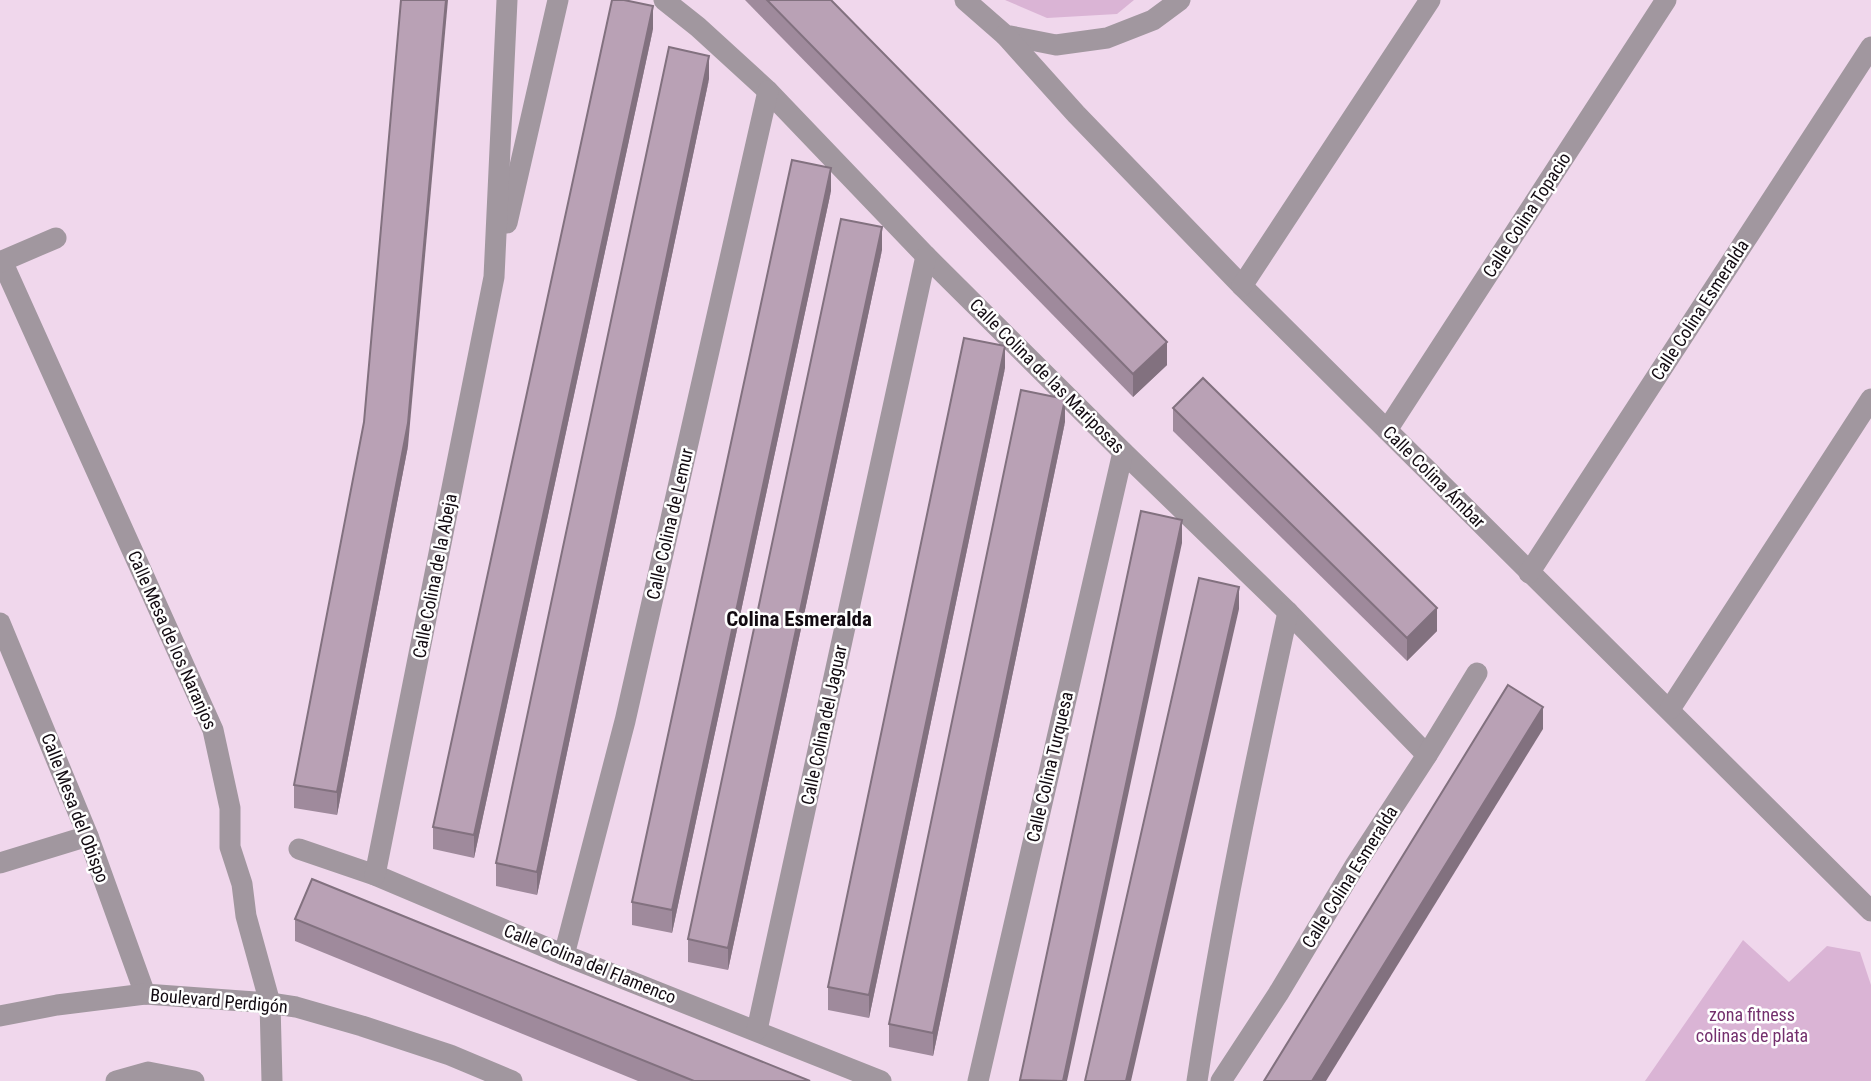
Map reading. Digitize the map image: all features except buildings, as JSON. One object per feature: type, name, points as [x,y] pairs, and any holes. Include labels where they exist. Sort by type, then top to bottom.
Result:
[{"type":"street","name":"Calle Colina de la Abeja","points":[[494,277],[507,0]]},
{"type":"street","name":"Calle Colina de la Abeja","points":[[375,875],[494,277],[558,0]]},
{"type":"street","name":"Calle Colina de las Mariposas","points":[[664,0],[768,91],[926,256],[1288,612],[1427,755]]},
{"type":"street","name":"Calle Colina Ámbar","points":[[965,0],[1005,35],[1076,114],[1242,286],[1871,911]]},
{"type":"street","points":[[1005,35],[1056,45],[1107,38],[1153,20],[1181,0]]},
{"type":"street","points":[[1242,286],[1430,0]]},
{"type":"street","name":"Calle Colina Topacio","points":[[1387,430],[1666,0]]},
{"type":"street","name":"Calle Colina Esmeralda","points":[[1529,573],[1871,47]]},
{"type":"street","name":"Calle Colina de Lemur","points":[[564,955],[628,708],[768,91]]},
{"type":"street","points":[[1,262],[56,238]]},
{"type":"street","name":"Calle Colina del Jaguar","points":[[757,1030],[926,256]]},
{"type":"street","name":"Calle Mesa de los Naranjos","points":[[1,262],[213,730],[230,807],[230,847],[242,884],[246,916],[270,1003],[272,1081]]},
{"type":"street","points":[[1670,709],[1871,400]]},
{"type":"street","name":"Calle Colina Turquesa","points":[[978,1081],[1123,452]]},
{"type":"street","points":[[1197,1081],[1218,951],[1288,612]]},
{"type":"street","name":"Calle Mesa del Obispo","points":[[0,623],[88,836],[145,994]]},
{"type":"street","name":"Calle Colina Esmeralda","points":[[1221,1081],[1477,673]]},
{"type":"street","points":[[0,863],[88,836]]},
{"type":"street","name":"Calle Colina del Flamenco","points":[[299,849],[375,875],[564,955],[881,1081]]},
{"type":"street","name":"Boulevard Perdigón","points":[[0,1016],[145,994],[270,1003],[296,1007],[362,1026],[450,1055],[512,1081]]},
{"type":"street","points":[[116,1081],[148,1072],[194,1081]]},
{"type":"green space","points":[[1005,0],[1134,0],[1117,14],[1047,18]]},
{"type":"green space","name":"zona fitness colinas de plata","points":[[1743,940],[1789,982],[1827,946],[1860,952],[1871,985],[1871,1081],[1645,1081]]},
{"type":"district","name":"Colina Esmeralda","points":[[799,619]]}]
